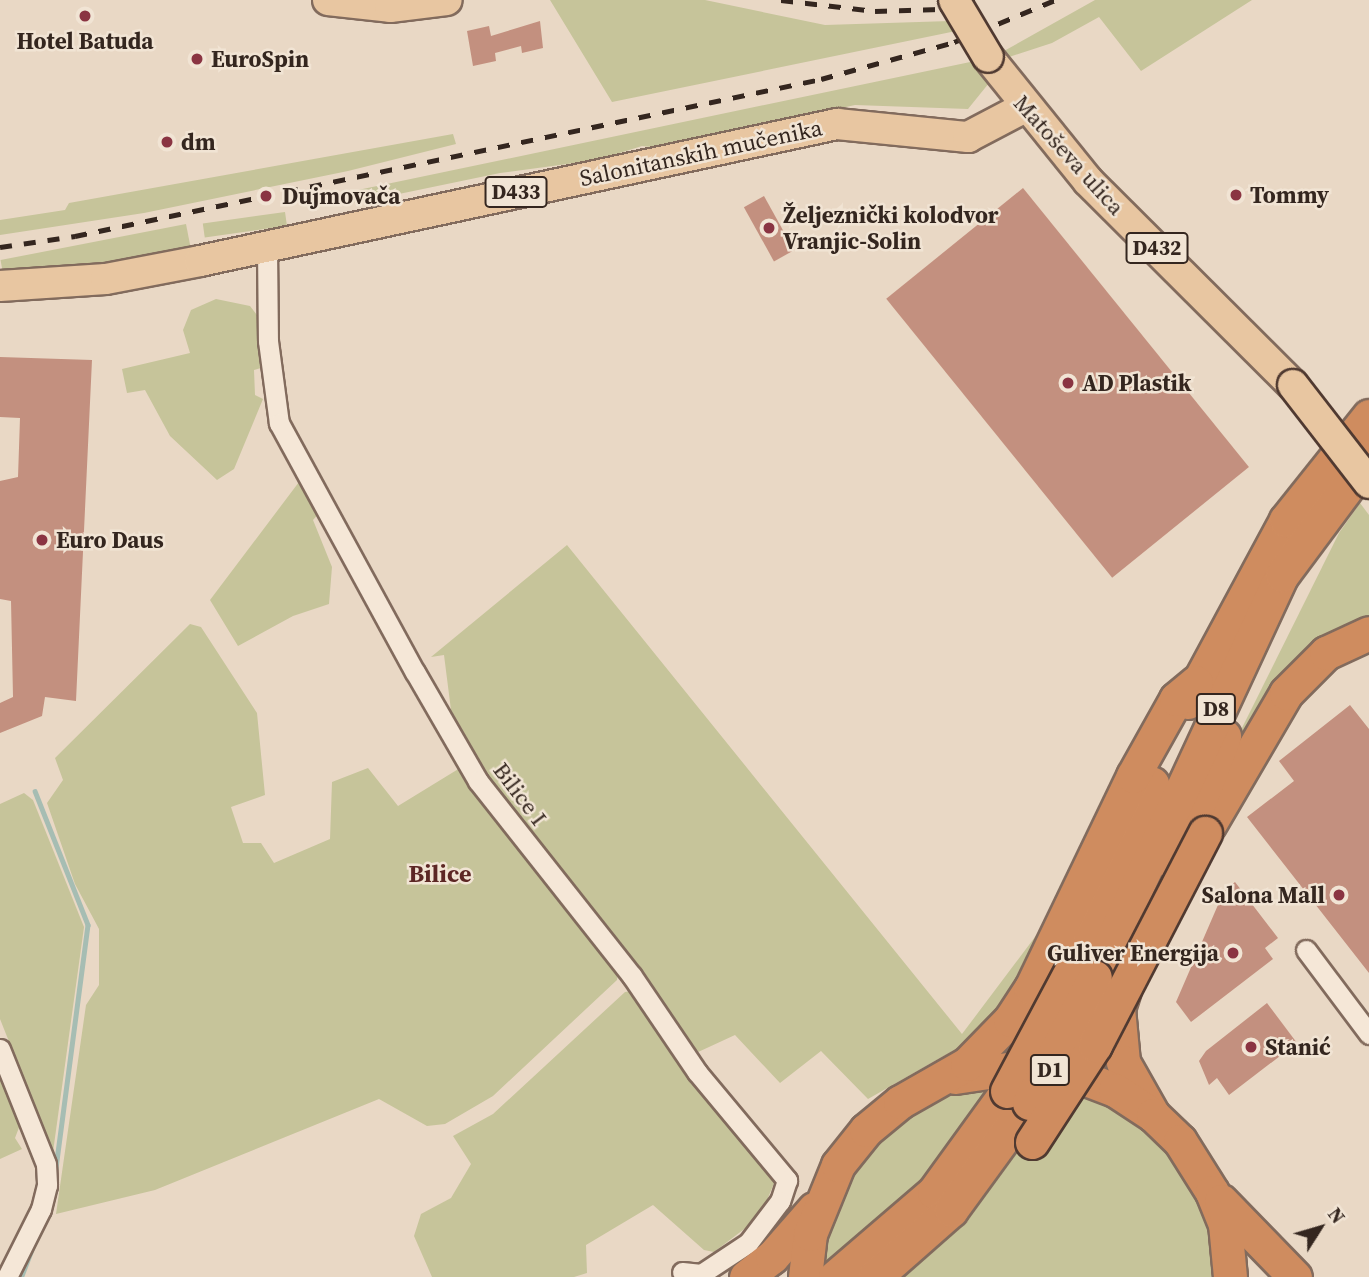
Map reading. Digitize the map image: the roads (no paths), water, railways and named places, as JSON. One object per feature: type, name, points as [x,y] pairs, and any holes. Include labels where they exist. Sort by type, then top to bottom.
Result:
[{"type":"highway","name":"D8","points":[[1084,973],[1196,682],[1286,520],[1369,416]]},
{"type":"highway","name":"D8","points":[[854,1273],[919,1243],[992,1160],[1018,1097],[1084,973],[1282,575],[1369,458]]},
{"type":"highway","points":[[919,1243],[976,1209],[1032,1142],[1095,1045],[1205,833],[1286,693],[1326,653],[1369,633]]},
{"type":"highway","points":[[1153,1115],[1124,1062],[1118,1008],[1241,691],[1238,664]]},
{"type":"highway","points":[[939,1081],[985,1048],[1031,988],[1133,776],[1176,699],[1196,682]]},
{"type":"highway","name":"D1","points":[[805,1277],[818,1204],[838,1165],[866,1130],[900,1102],[939,1081],[994,1068],[1073,1073],[1115,1090],[1153,1115],[1180,1141],[1212,1192],[1295,1277]]},
{"type":"highway","name":"D8","points":[[854,1273],[934,1192],[1018,1097]]},
{"type":"highway","points":[[1212,1192],[1225,1224],[1230,1277]]},
{"type":"highway","points":[[746,1277],[772,1257],[818,1204]]},
{"type":"main road","points":[[328,0],[390,7],[447,0]]},
{"type":"main road","name":"Matoševa ulica","points":[[954,0],[988,57],[1025,107],[1088,181],[1293,386],[1369,484]]},
{"type":"main road","name":"Salonitanskih mučenika","points":[[0,286],[106,279],[267,248],[837,124],[968,137],[1025,107]]},
{"type":"street","name":"Bilice I","points":[[267,248],[268,341],[279,423],[408,661],[478,781],[632,976],[697,1072],[787,1180],[780,1201],[748,1242],[701,1274],[682,1272]]},
{"type":"street","points":[[1306,950],[1369,1034]]},
{"type":"street","points":[[0,1049],[46,1164],[47,1185],[41,1209],[7,1277]]},
{"type":"waterway","points":[[35,791],[88,925],[55,1174]]},
{"type":"waterway","points":[[21,1277],[32,1248]]},
{"type":"railway","points":[[781,0],[875,11],[940,9],[986,0]]},
{"type":"railway","points":[[0,247],[75,236],[821,79],[954,42],[1055,0]]},
{"type":"place","name":"Hotel Batuda","points":[[85,16]]},
{"type":"place","name":"EuroSpin","points":[[197,59]]},
{"type":"place","name":"dm","points":[[167,142]]},
{"type":"place","name":"Tommy","points":[[1236,195]]},
{"type":"place","name":"Dujmovača","points":[[266,196]]},
{"type":"place","name":"Željeznički kolodvor Vranjic-Solin","points":[[769,228]]},
{"type":"place","name":"AD Plastik","points":[[1068,383]]},
{"type":"place","name":"Euro Daus","points":[[42,540]]},
{"type":"place","name":"Salona Mall","points":[[1339,895]]},
{"type":"place","name":"Guliver Energija","points":[[1233,953]]},
{"type":"place","name":"Stanić","points":[[1251,1047]]},
{"type":"district","name":"Bilice","points":[[440,874]]}]
